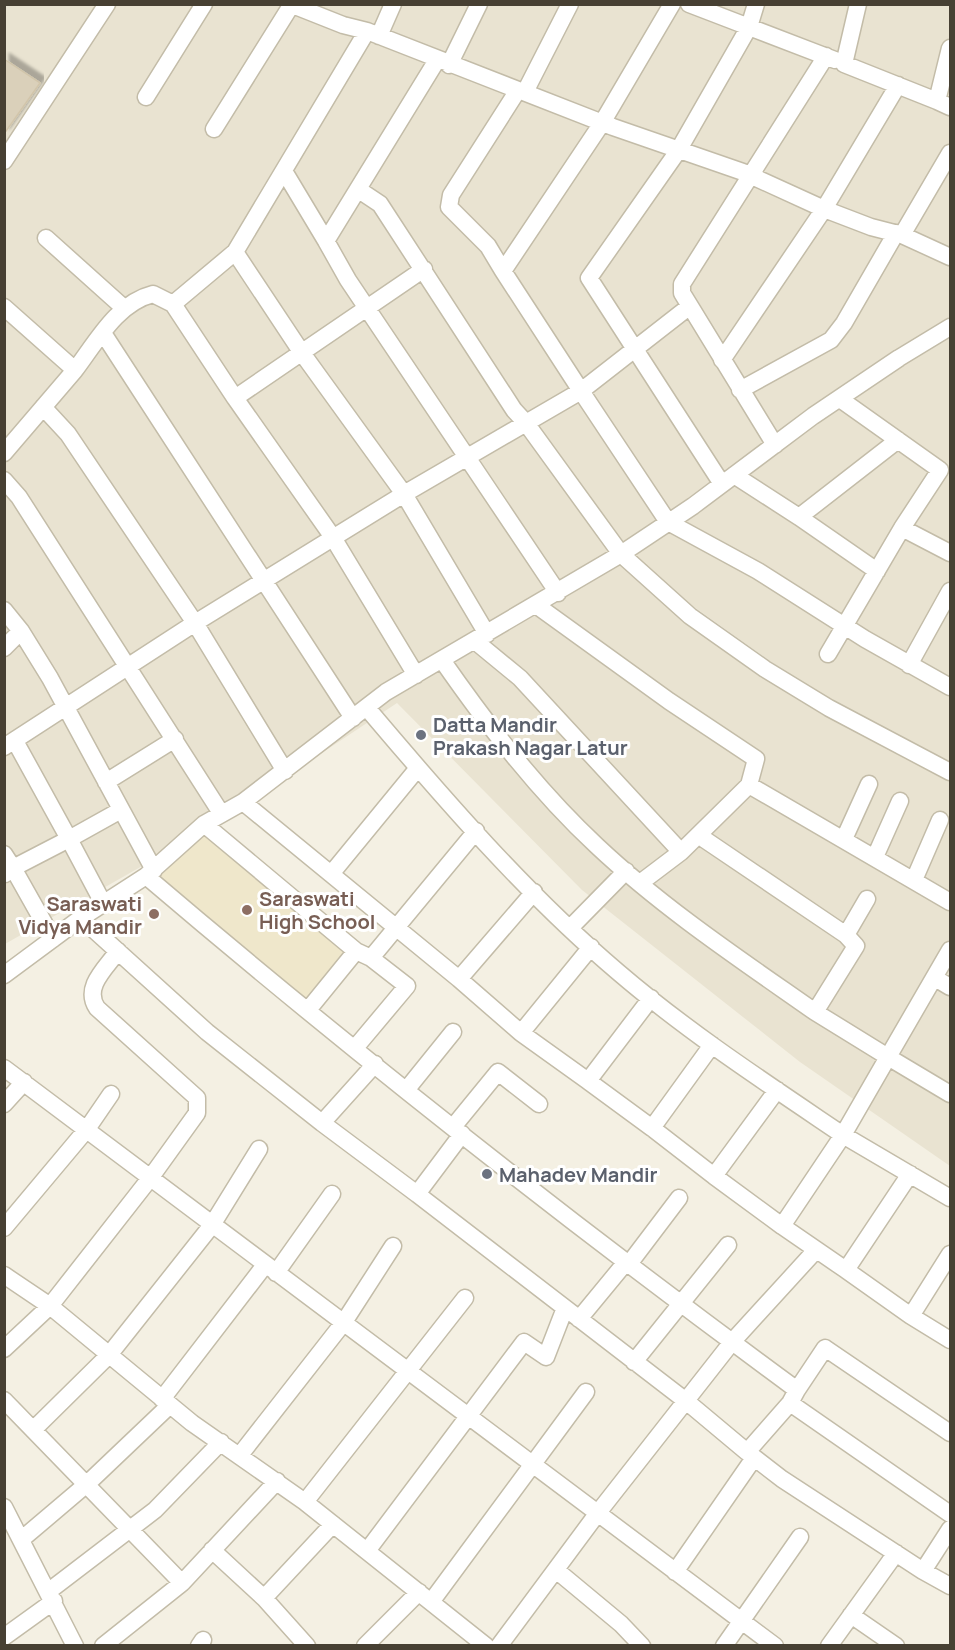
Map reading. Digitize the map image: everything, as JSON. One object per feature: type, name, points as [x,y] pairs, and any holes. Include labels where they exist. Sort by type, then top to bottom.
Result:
[{"type":"street","points":[[4,161],[107,4]]},
{"type":"street","points":[[146,97],[204,4]]},
{"type":"street","points":[[173,304],[235,252],[284,171],[393,4]]},
{"type":"street","points":[[326,241],[479,4]]},
{"type":"street","points":[[570,4],[522,91],[451,195],[449,202],[452,212],[488,246],[668,522],[758,571],[909,665],[951,687]]},
{"type":"street","points":[[503,271],[602,123],[672,4]]},
{"type":"street","points":[[689,4],[944,104],[951,48]]},
{"type":"street","points":[[756,4],[749,27],[678,151],[589,278],[728,480],[799,517],[877,571]]},
{"type":"street","points":[[844,63],[858,4]]},
{"type":"street","points":[[214,129],[291,5],[343,25],[373,33],[602,123],[750,175],[824,208],[871,227],[899,234],[951,257]]},
{"type":"street","points":[[775,445],[682,293],[686,274],[826,56]]},
{"type":"street","points":[[722,360],[824,208],[897,85]]},
{"type":"street","points":[[740,390],[831,339],[844,323],[951,153]]},
{"type":"street","points":[[284,171],[368,309],[558,593]]},
{"type":"street","points":[[359,190],[380,204],[424,268],[514,410],[526,423],[621,554],[690,616],[765,669],[829,708],[951,772]]},
{"type":"street","points":[[46,238],[124,308]]},
{"type":"street","points":[[235,252],[302,353],[404,494],[481,637],[681,852]]},
{"type":"street","points":[[234,398],[368,309],[424,268]]},
{"type":"street","points":[[4,453],[124,308],[142,296],[153,294],[173,304],[234,398],[332,536],[416,675]]},
{"type":"street","points":[[103,903],[69,839],[10,744],[332,536],[468,459],[581,391],[690,306]]},
{"type":"street","points":[[5,310],[75,370]]},
{"type":"street","points":[[4,975],[81,918],[150,873],[204,824],[243,802],[367,708],[416,675],[621,554],[840,399],[951,327]]},
{"type":"street","points":[[103,333],[353,718]]},
{"type":"street","points":[[828,654],[902,528],[945,473],[840,399]]},
{"type":"street","points":[[43,408],[75,445],[195,623],[285,771]]},
{"type":"street","points":[[799,517],[898,440]]},
{"type":"street","points":[[4,480],[20,497],[221,813]]},
{"type":"street","points":[[902,528],[951,553]]},
{"type":"street","points":[[909,665],[951,591]]},
{"type":"street","points":[[536,605],[669,701],[756,759],[749,785],[681,852],[640,883]]},
{"type":"street","points":[[4,610],[21,631],[122,810],[150,873],[308,1010],[457,1130],[732,1342],[793,1397],[951,1514]]},
{"type":"street","points":[[4,648],[21,631]]},
{"type":"street","points":[[442,660],[470,700],[533,778],[597,846],[640,883],[689,923],[815,1012],[951,1094]]},
{"type":"street","points":[[367,708],[476,831],[591,948],[712,1045],[843,1134],[951,1198]]},
{"type":"street","points":[[106,782],[175,739]]},
{"type":"street","points":[[330,874],[418,768]]},
{"type":"street","points":[[844,839],[869,784]]},
{"type":"street","points":[[749,785],[951,902]]},
{"type":"street","points":[[875,857],[900,801]]},
{"type":"street","points":[[243,802],[397,926],[521,1033],[782,1226],[911,1317],[951,1340]]},
{"type":"street","points":[[53,939],[7,865],[69,839],[122,810]]},
{"type":"street","points":[[914,880],[940,820]]},
{"type":"street","points":[[204,824],[407,987],[355,1048]]},
{"type":"street","points":[[308,1010],[364,954],[397,926],[476,831]]},
{"type":"street","points":[[698,835],[846,935],[856,945],[815,1012]]},
{"type":"street","points":[[570,928],[626,871]]},
{"type":"street","points":[[459,980],[534,892]]},
{"type":"street","points":[[846,935],[867,899]]},
{"type":"street","points":[[81,918],[207,1032],[322,1123],[686,1401],[782,1479],[923,1571],[951,1586]]},
{"type":"street","points":[[521,1033],[591,948]]},
{"type":"street","points":[[782,1226],[843,1134],[951,950]]},
{"type":"street","points":[[4,1350],[50,1306],[151,1177],[197,1113],[199,1104],[190,1091],[97,1008],[92,1000],[93,986],[118,951]]},
{"type":"street","points":[[935,978],[951,987]]},
{"type":"street","points":[[588,1081],[651,998]]},
{"type":"street","points":[[407,1089],[453,1032]]},
{"type":"street","points":[[652,1128],[712,1045]]},
{"type":"street","points":[[322,1123],[375,1064]]},
{"type":"street","points":[[4,1068],[775,1646]]},
{"type":"street","points":[[417,1194],[457,1130],[498,1072],[539,1104]]},
{"type":"street","points":[[4,1104],[24,1082]]},
{"type":"street","points":[[714,1176],[777,1090]]},
{"type":"street","points":[[4,1228],[87,1129],[111,1094]]},
{"type":"street","points":[[34,1429],[109,1355],[212,1225],[259,1149]]},
{"type":"street","points":[[846,1270],[910,1174]]},
{"type":"street","points":[[22,1539],[88,1483],[166,1402],[332,1194]]},
{"type":"street","points":[[579,1319],[628,1263],[679,1198]]},
{"type":"street","points":[[634,1362],[728,1245]]},
{"type":"street","points":[[240,1455],[344,1322],[393,1246]]},
{"type":"street","points":[[499,1646],[597,1514],[732,1342],[816,1250]]},
{"type":"street","points":[[911,1317],[951,1254]]},
{"type":"street","points":[[4,1275],[50,1306],[166,1402],[305,1502],[486,1646]]},
{"type":"street","points":[[305,1502],[407,1369],[465,1298]]},
{"type":"street","points":[[367,1551],[524,1342],[546,1357],[565,1308]]},
{"type":"street","points":[[675,1572],[751,1455],[825,1348],[951,1433]]},
{"type":"street","points":[[365,1646],[425,1597],[531,1465],[586,1392]]},
{"type":"street","points":[[4,1400],[88,1483],[182,1582]]},
{"type":"street","points":[[4,1637],[155,1510],[221,1442]]},
{"type":"street","points":[[103,1646],[182,1582],[277,1481]]},
{"type":"street","points":[[4,1507],[52,1596],[75,1646]]},
{"type":"street","points":[[264,1598],[333,1524]]},
{"type":"street","points":[[923,1571],[951,1529]]},
{"type":"street","points":[[724,1646],[800,1537]]},
{"type":"street","points":[[212,1550],[264,1598],[307,1646]]},
{"type":"street","points":[[829,1646],[896,1553]]},
{"type":"street","points":[[555,1570],[621,1624],[642,1646]]},
{"type":"street","points":[[851,1615],[896,1646]]},
{"type":"shaded area","points":[[5,5],[950,5],[950,1166],[800,1062],[582,890],[397,703],[209,828],[5,944]],"holes":[[[631,562],[822,698],[691,612]]]},
{"type":"shaded area","name":"Saraswati High School","points":[[209,828],[356,951],[308,1010],[146,876]]},
{"type":"building","points":[[4,59],[40,83],[4,134]]},
{"type":"place","name":"Datta Mandir Prakash Nagar Latur","points":[[421,735]]},
{"type":"place","name":"Saraswati High School","points":[[247,910]]},
{"type":"place","name":"Saraswati Vidya Mandir","points":[[154,914]]},
{"type":"place","name":"Mahadev Mandir","points":[[487,1174]]}]
